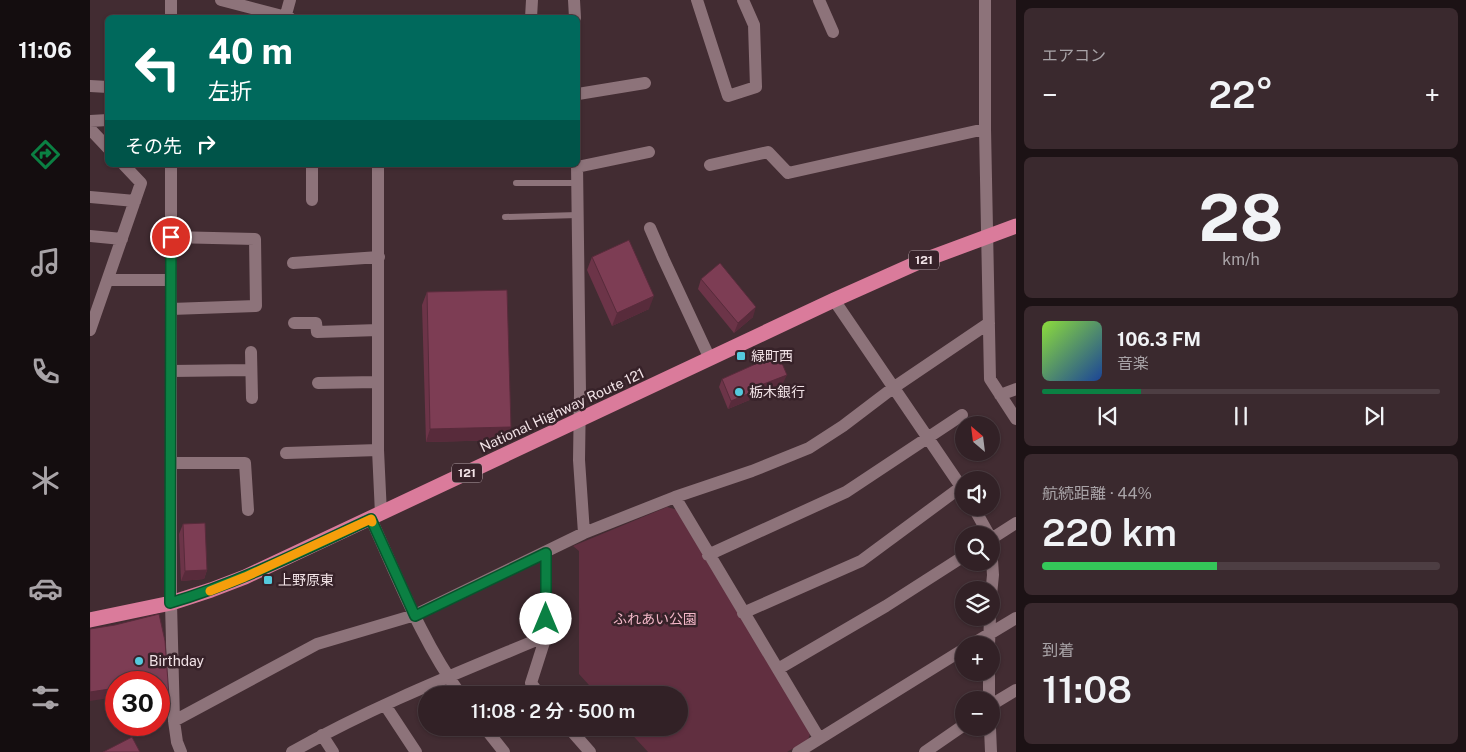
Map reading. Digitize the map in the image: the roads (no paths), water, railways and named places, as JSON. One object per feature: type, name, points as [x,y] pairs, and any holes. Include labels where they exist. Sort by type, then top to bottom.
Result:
[{"type":"highway","name":"National Highway Route 121","points":[[90,620],[170,603],[245,577],[834,300],[919,262],[1016,226]]},
{"type":"street","points":[[171,0],[171,15]]},
{"type":"street","points":[[221,0],[278,15]]},
{"type":"street","points":[[286,15],[290,0]]},
{"type":"street","points":[[530,15],[532,0]]},
{"type":"street","points":[[574,0],[575,15]]},
{"type":"street","points":[[697,0],[728,96],[756,87],[754,26],[743,0]]},
{"type":"street","points":[[819,0],[833,32]]},
{"type":"street","points":[[985,0],[985,129],[990,379],[1016,419]]},
{"type":"street","points":[[580,94],[645,83]]},
{"type":"street","points":[[90,86],[105,87]]},
{"type":"street","points":[[90,121],[105,120]]},
{"type":"street","points":[[90,129],[105,145]]},
{"type":"street","points":[[710,165],[768,152],[788,173],[985,129]]},
{"type":"street","points":[[580,165],[649,152]]},
{"type":"street","points":[[90,330],[141,183],[126,167]]},
{"type":"street","points":[[171,167],[170,603],[174,721],[177,742],[181,752]]},
{"type":"street","points":[[312,167],[312,200]]},
{"type":"street","points":[[378,167],[378,450],[376,516],[415,616],[454,686]]},
{"type":"street","points":[[577,167],[579,460],[584,533]]},
{"type":"street","points":[[90,197],[135,201]]},
{"type":"street","points":[[650,228],[662,258],[710,359]]},
{"type":"street","points":[[90,236],[122,239]]},
{"type":"street","points":[[171,237],[255,239],[256,306],[171,308]]},
{"type":"street","points":[[293,263],[379,257]]},
{"type":"street","points":[[108,280],[171,280]]},
{"type":"street","points":[[834,300],[955,478]]},
{"type":"street","points":[[294,323],[316,323],[316,332],[378,330]]},
{"type":"street","points":[[174,721],[317,644],[415,616],[584,533],[675,497],[752,471],[809,448],[843,426],[893,388],[989,324]]},
{"type":"street","points":[[251,352],[252,398]]},
{"type":"street","points":[[171,371],[252,370]]},
{"type":"street","points":[[318,384],[377,382]]},
{"type":"street","points":[[1000,395],[1016,389]]},
{"type":"street","points":[[708,555],[846,492],[962,415]]},
{"type":"street","points":[[286,453],[378,450]]},
{"type":"street","points":[[171,463],[245,463],[248,510]]},
{"type":"street","points":[[744,613],[861,561],[955,495]]},
{"type":"street","points":[[675,497],[819,738]]},
{"type":"street","points":[[1000,533],[1016,523]]},
{"type":"street","points":[[533,686],[531,683],[546,636],[546,553]]},
{"type":"street","points":[[778,669],[886,606],[955,562]]},
{"type":"street","points":[[994,636],[1016,618]]},
{"type":"street","points":[[292,752],[322,735],[385,705],[546,636]]},
{"type":"street","points":[[798,752],[955,655]]},
{"type":"street","points":[[1000,700],[1016,690]]},
{"type":"street","points":[[385,705],[416,752]]},
{"type":"street","points":[[925,752],[955,731]]},
{"type":"street","points":[[322,735],[332,752]]},
{"type":"street","points":[[491,736],[504,752]]},
{"type":"street","points":[[576,736],[590,752]]},
{"type":"street","points":[[990,736],[991,752]]},
{"type":"lane","points":[[516,183],[578,183]]},
{"type":"lane","points":[[505,217],[578,214]]},
{"type":"place","name":"緑町西","points":[[741,356]]},
{"type":"place","name":"栃木銀行","points":[[739,392]]},
{"type":"place","name":"上野原東","points":[[268,580]]},
{"type":"place","name":"Birthday","points":[[139,661]]},
{"type":"park label","name":"ふれあい公園","points":[[655,619]]}]
